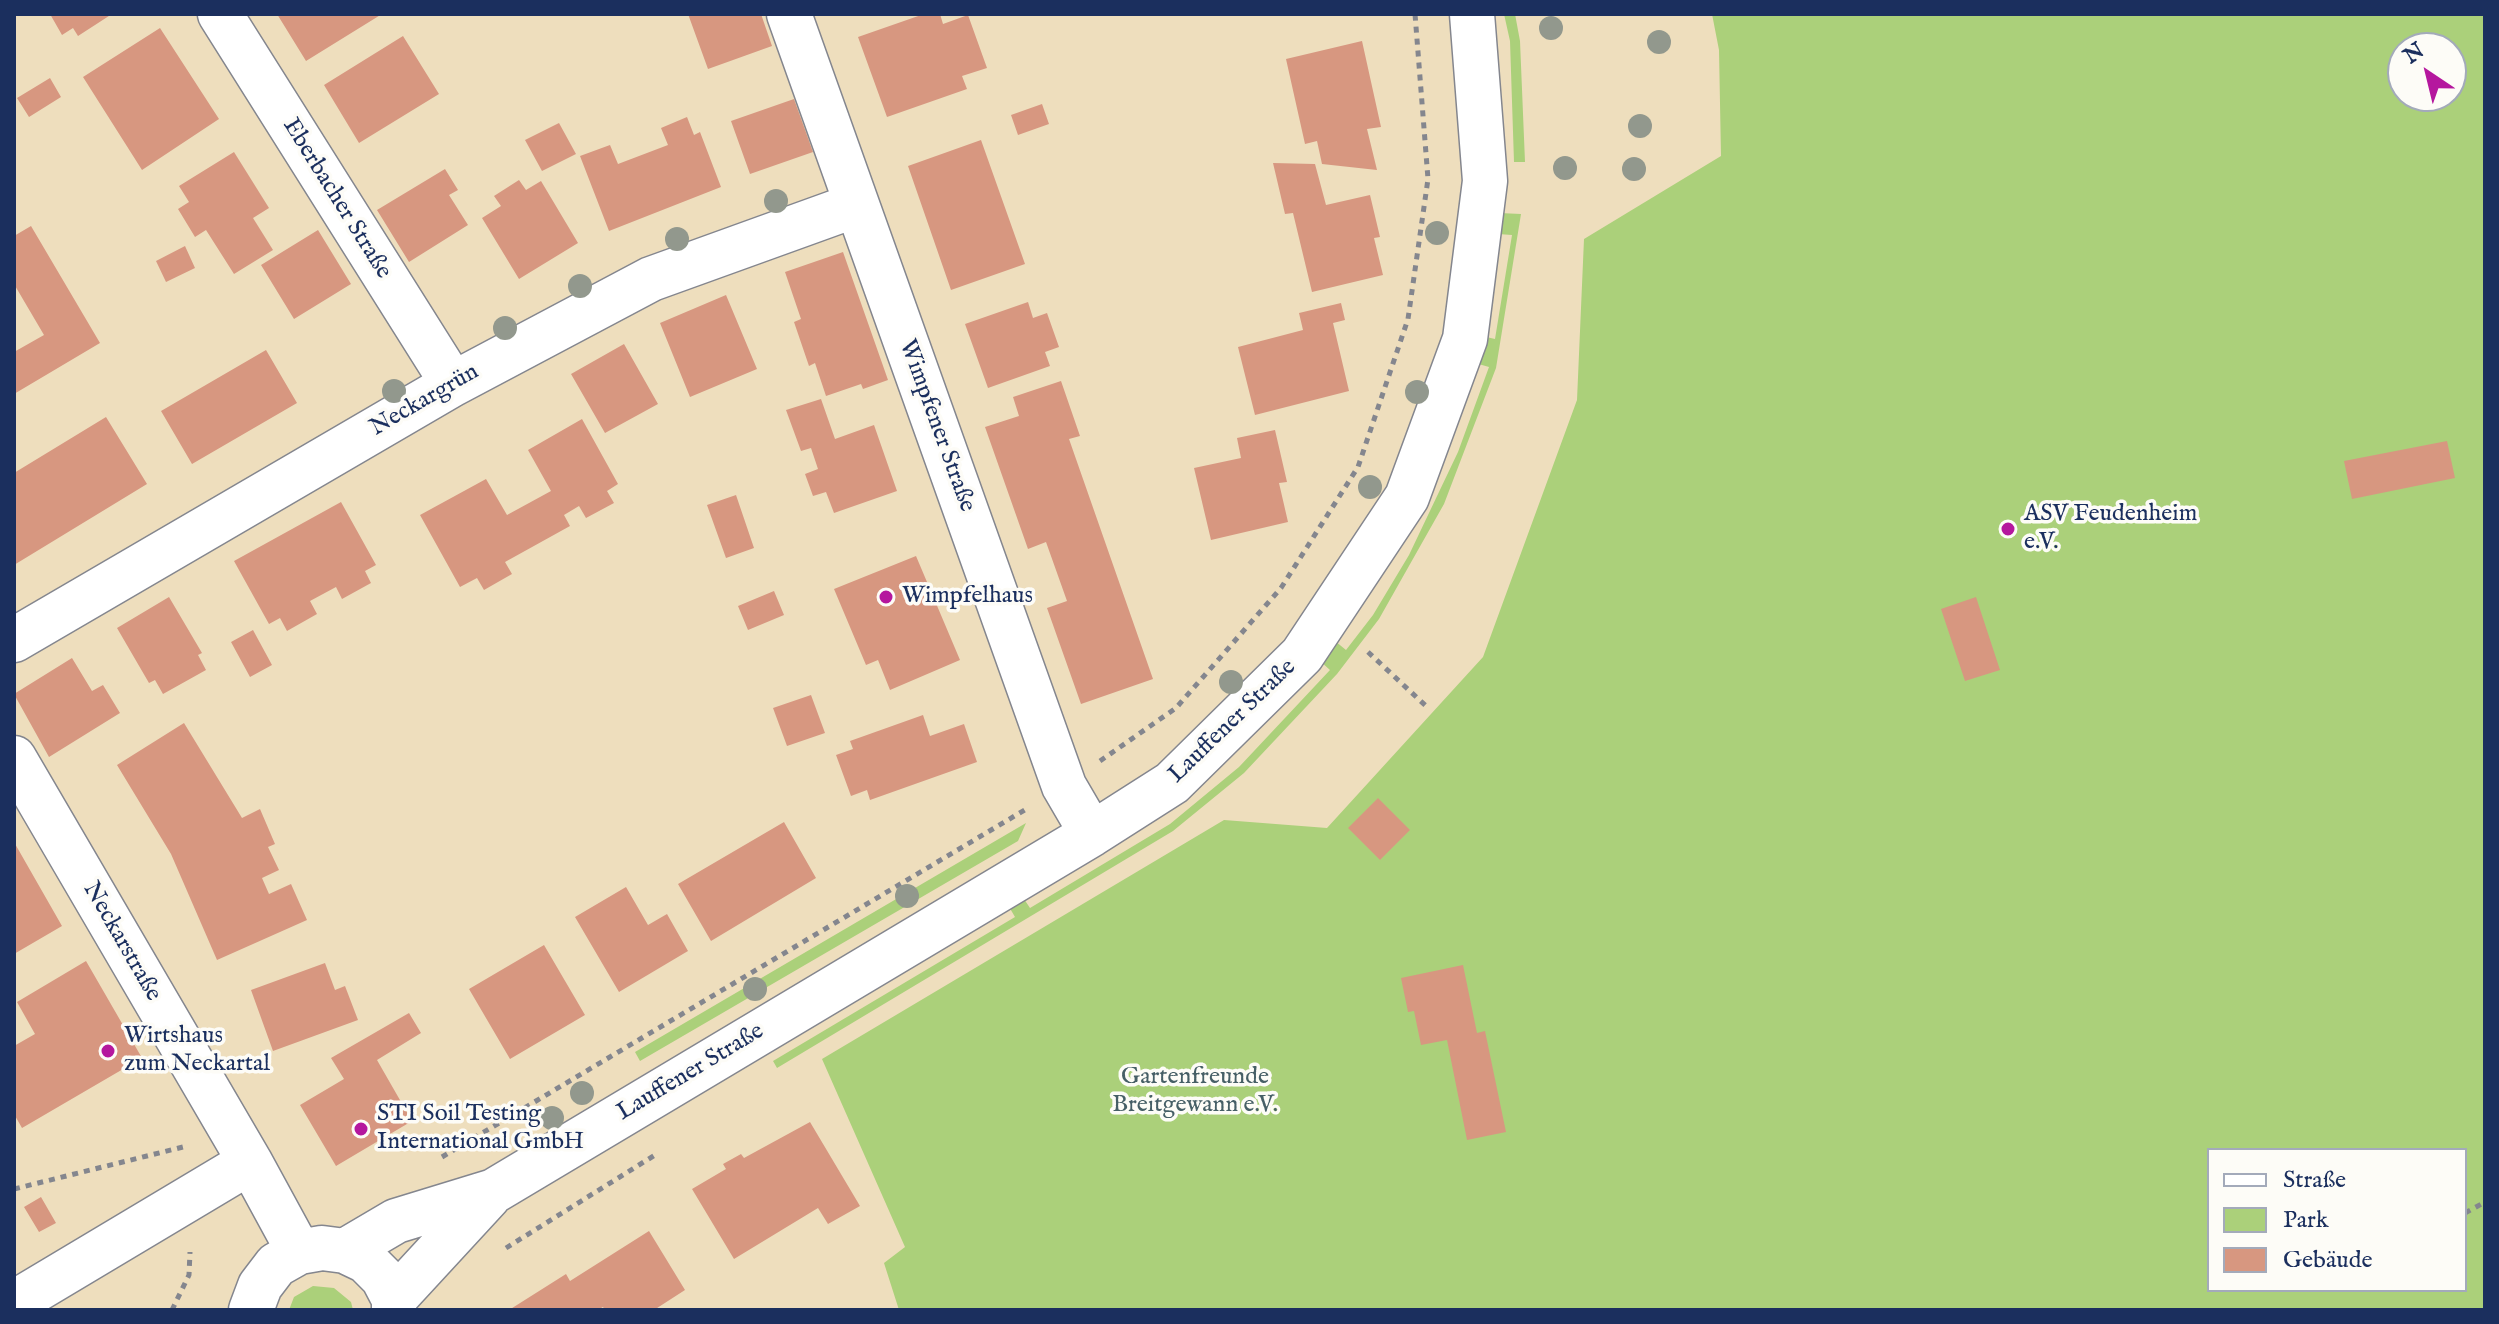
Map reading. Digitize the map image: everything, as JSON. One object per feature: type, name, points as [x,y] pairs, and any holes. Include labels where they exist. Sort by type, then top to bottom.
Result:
[{"type":"street","name":"Eberbacher Straße","points":[[220,14],[453,384]]},
{"type":"street","name":"Wimpfener Straße","points":[[789,14],[1064,786],[1092,834]]},
{"type":"street","name":"Lauffener Straße","points":[[345,1251],[396,1221],[494,1191],[1092,834],[1172,783],[1302,655],[1407,497],[1465,339],[1485,181],[1472,14]]},
{"type":"street","name":"Neckargrün","points":[[14,640],[453,384],[651,279],[856,205]]},
{"type":"street","name":"Neckarstraße","points":[[14,758],[250,1162],[299,1252]]},
{"type":"street","points":[[14,1303],[250,1162]]},
{"type":"street","name":"Lauffener Straße","points":[[394,1305],[494,1191]]},
{"type":"street","points":[[251,1310],[260,1286],[276,1265],[299,1252],[322,1248],[345,1251],[366,1261],[383,1278],[394,1305]]},
{"type":"path","points":[[1368,652],[1426,706]]},
{"type":"path","points":[[14,1189],[183,1147]]},
{"type":"path","points":[[502,1250],[655,1155]]},
{"type":"path","points":[[2467,1212],[2485,1202]]},
{"type":"green space","points":[[1504,14],[1515,14],[1520,41],[1525,162],[1514,162],[1510,41]]},
{"type":"green space","name":"ASV Feudenheim e.V.","points":[[1712,14],[2485,14],[2485,1310],[899,1310],[884,1263],[905,1247],[822,1059],[1224,820],[1327,828],[1483,657],[1577,400],[1584,239],[1721,156],[1719,50]]},
{"type":"green space","points":[[1499,213],[1521,214],[1496,368],[1444,504],[1379,619],[1337,674],[1244,773],[1173,831],[777,1068],[773,1061],[1015,917],[1008,905],[1022,896],[1030,908],[1170,824],[1239,767],[1330,670],[1320,661],[1335,641],[1346,650],[1373,615],[1409,555],[1458,452],[1489,367],[1475,363],[1482,336],[1495,339],[1512,235],[1498,234]]},
{"type":"green space","points":[[1026,823],[1018,841],[640,1061],[635,1052]]},
{"type":"green space","points":[[313,1286],[334,1288],[351,1302],[353,1310],[289,1310],[294,1297]]},
{"type":"building","points":[[50,14],[112,14],[78,36],[73,28],[62,35]]},
{"type":"building","points":[[277,14],[382,14],[306,61]]},
{"type":"building","points":[[688,14],[761,14],[772,46],[708,69]]},
{"type":"building","points":[[924,14],[940,14],[943,24],[968,15],[987,68],[962,76],[967,89],[887,117],[858,37]]},
{"type":"building","points":[[160,28],[219,119],[142,170],[83,77]]},
{"type":"building","points":[[403,36],[439,94],[359,143],[324,85]]},
{"type":"building","points":[[1362,41],[1381,127],[1367,129],[1377,170],[1322,164],[1317,141],[1305,144],[1286,59]]},
{"type":"building","points":[[50,78],[61,97],[29,117],[17,98]]},
{"type":"building","points":[[794,99],[813,152],[750,174],[731,121]]},
{"type":"building","points":[[1042,104],[1049,124],[1018,135],[1011,115]]},
{"type":"building","points":[[687,117],[694,135],[700,132],[721,187],[609,231],[580,156],[610,145],[618,164],[668,145],[661,128]]},
{"type":"building","points":[[559,123],[576,154],[542,171],[525,140]]},
{"type":"building","points":[[981,140],[1025,264],[951,290],[908,166]]},
{"type":"building","points":[[234,152],[269,208],[253,218],[273,250],[234,274],[206,230],[195,237],[178,209],[189,202],[179,186]]},
{"type":"building","points":[[1273,163],[1315,164],[1326,205],[1370,195],[1380,237],[1374,238],[1383,275],[1312,292],[1293,213],[1285,214]]},
{"type":"building","points":[[445,169],[458,190],[449,195],[468,225],[409,262],[377,210]]},
{"type":"building","points":[[519,180],[526,190],[541,181],[578,243],[519,279],[482,218],[501,206],[494,196]]},
{"type":"building","points":[[31,226],[100,343],[14,394],[14,352],[44,335],[14,284],[14,236]]},
{"type":"building","points":[[318,230],[351,284],[294,319],[261,265]]},
{"type":"building","points":[[185,246],[195,268],[166,282],[156,261]]},
{"type":"building","points":[[843,252],[888,380],[863,389],[861,384],[826,396],[815,363],[809,366],[794,322],[801,319],[785,272]]},
{"type":"building","points":[[726,295],[757,369],[690,397],[660,323]]},
{"type":"building","points":[[1028,302],[1033,318],[1047,313],[1059,347],[1045,352],[1050,366],[988,388],[965,324]]},
{"type":"building","points":[[1341,303],[1345,320],[1333,323],[1349,391],[1255,415],[1238,347],[1303,330],[1299,313]]},
{"type":"building","points":[[624,344],[658,404],[605,433],[571,374]]},
{"type":"building","points":[[266,350],[297,403],[192,464],[161,411]]},
{"type":"building","points":[[1061,381],[1080,436],[1069,439],[1153,679],[1081,704],[1047,608],[1067,601],[1046,542],[1028,549],[985,427],[1019,416],[1013,397]]},
{"type":"building","points":[[821,399],[835,439],[874,425],[897,491],[834,513],[826,492],[813,496],[805,474],[818,469],[811,448],[801,451],[786,410]]},
{"type":"building","points":[[106,417],[147,484],[14,565],[14,473]]},
{"type":"building","points":[[582,419],[618,484],[607,491],[614,503],[586,518],[579,506],[564,515],[570,526],[505,562],[512,574],[484,590],[477,578],[460,587],[420,515],[486,479],[507,515],[551,491],[528,450]]},
{"type":"building","points":[[1275,430],[1287,482],[1279,483],[1288,522],[1211,540],[1194,468],[1241,458],[1237,438]]},
{"type":"building","points":[[2447,441],[2455,478],[2352,499],[2344,461]]},
{"type":"building","points":[[736,495],[754,548],[726,558],[707,505]]},
{"type":"building","points":[[341,502],[376,565],[365,571],[371,583],[342,599],[336,587],[310,601],[317,614],[287,631],[280,618],[269,624],[234,561]]},
{"type":"building","points":[[916,556],[960,660],[890,690],[878,660],[866,665],[834,589]]},
{"type":"building","points":[[774,591],[784,615],[748,630],[738,606]]},
{"type":"building","points":[[169,597],[202,653],[198,655],[206,670],[163,694],[155,680],[149,683],[117,628]]},
{"type":"building","points":[[1976,597],[2000,670],[1965,681],[1941,609]]},
{"type":"building","points":[[253,630],[272,665],[250,677],[231,642]]},
{"type":"building","points":[[72,658],[92,691],[103,685],[120,713],[49,757],[14,694]]},
{"type":"building","points":[[811,695],[825,733],[787,746],[773,708]]},
{"type":"building","points":[[923,715],[930,736],[964,724],[977,762],[870,800],[867,790],[851,796],[836,755],[853,749],[850,741]]},
{"type":"building","points":[[184,723],[242,818],[260,809],[275,844],[268,847],[279,870],[262,878],[269,894],[291,884],[307,920],[217,960],[171,854],[117,765]]},
{"type":"building","points":[[1378,798],[1410,830],[1380,860],[1348,828]]},
{"type":"building","points":[[784,822],[816,878],[711,941],[678,884]]},
{"type":"building","points":[[14,842],[62,926],[14,954]]},
{"type":"building","points":[[626,887],[648,925],[667,914],[688,951],[619,992],[575,917]]},
{"type":"building","points":[[544,945],[585,1015],[510,1059],[469,989]]},
{"type":"building","points":[[86,961],[142,1058],[22,1128],[14,1114],[14,1046],[35,1034],[17,1002]]},
{"type":"building","points":[[325,963],[335,990],[345,986],[358,1020],[273,1051],[251,990]]},
{"type":"building","points":[[1463,965],[1477,1033],[1485,1031],[1506,1132],[1467,1140],[1447,1040],[1421,1045],[1414,1011],[1408,1012],[1401,978]]},
{"type":"building","points":[[409,1013],[421,1033],[377,1060],[412,1121],[336,1166],[300,1105],[344,1079],[331,1058]]},
{"type":"building","points":[[810,1122],[860,1206],[828,1224],[818,1208],[734,1259],[692,1189],[726,1169],[723,1164],[741,1154],[744,1158]]},
{"type":"building","points":[[41,1197],[56,1223],[39,1232],[24,1207]]},
{"type":"building","points":[[649,1231],[685,1290],[654,1310],[605,1310],[603,1307],[597,1310],[509,1310],[566,1274],[570,1281]]},
{"type":"place","name":"ASV Feudenheim e.V.","points":[[2008,529]]},
{"type":"place","name":"Wimpfelhaus","points":[[886,597]]},
{"type":"place","name":"Wirtshaus zum Neckartal","points":[[108,1051]]},
{"type":"place","name":"STI Soil Testing International GmbH","points":[[361,1129]]},
{"type":"park label","name":"Gartenfreunde Breitgewann e.V.","points":[[1195,1092]]}]
